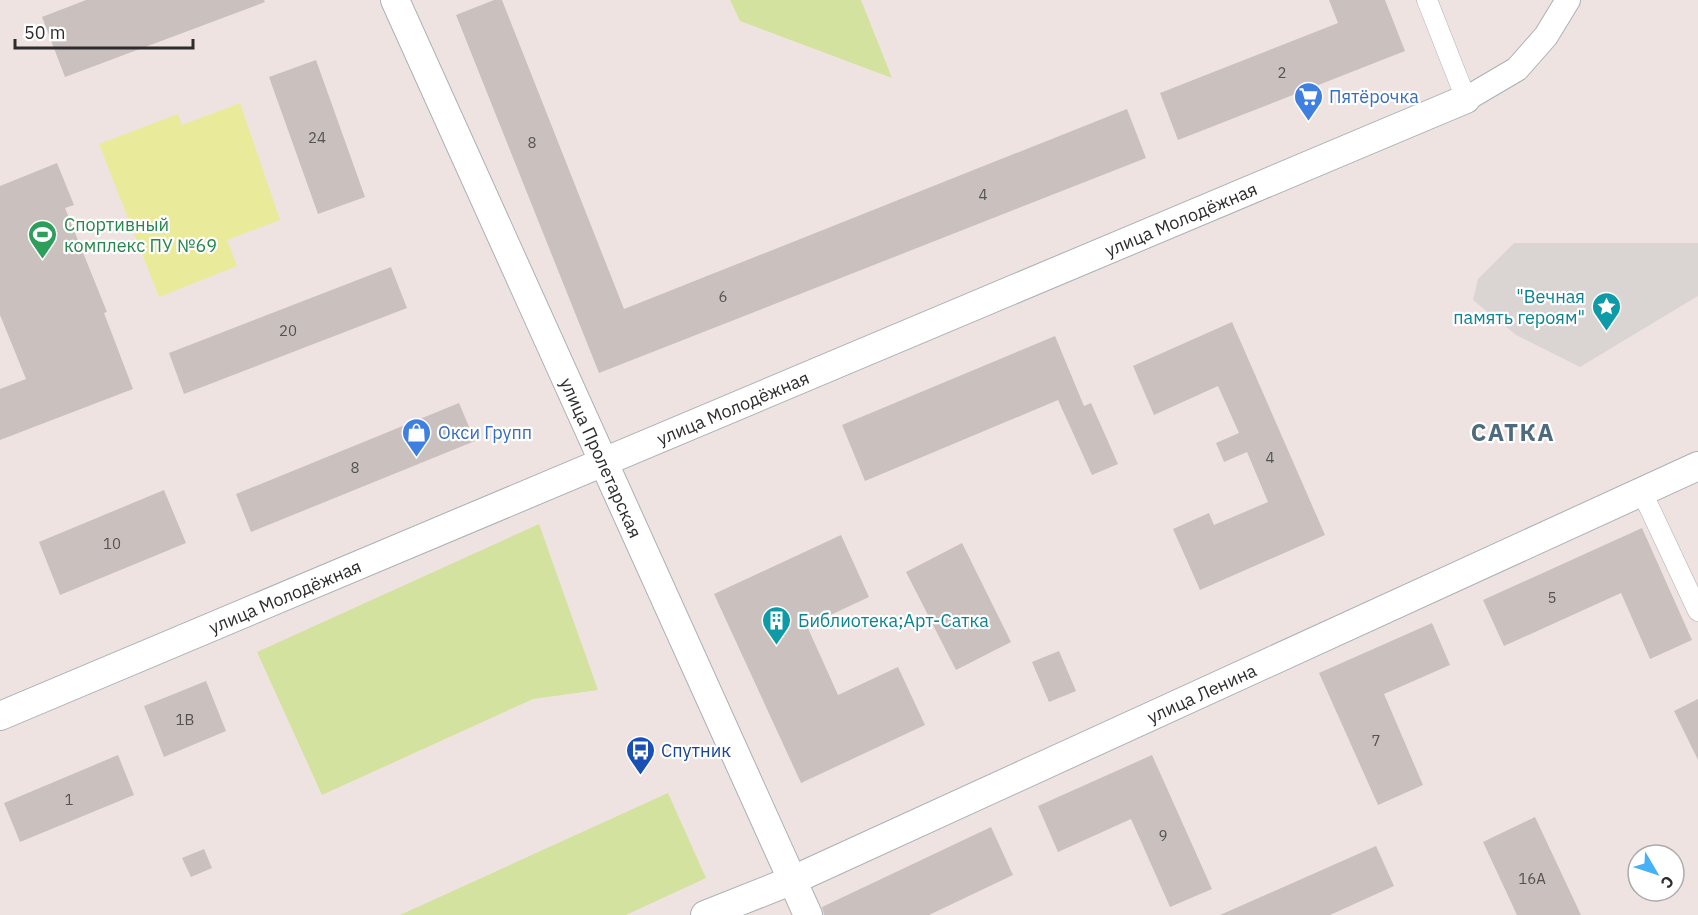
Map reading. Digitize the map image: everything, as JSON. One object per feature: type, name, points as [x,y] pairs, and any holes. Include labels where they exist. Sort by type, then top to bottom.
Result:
[{"type":"main road","name":"улица Пролетарская","points":[[395,0],[808,915]]},
{"type":"main road","name":"улица Молодёжная","points":[[0,716],[1466,99]]},
{"type":"main road","name":"улица Ленина","points":[[705,915],[793,880],[1698,466]]},
{"type":"street","points":[[1427,0],[1466,99],[1517,69],[1546,36],[1568,0]]},
{"type":"street","points":[[1642,492],[1698,611]]},
{"type":"green space","points":[[730,0],[861,0],[892,78],[740,21]]},
{"type":"green space","points":[[539,524],[598,690],[533,699],[322,795],[257,652]]},
{"type":"green space","points":[[668,793],[706,878],[626,915],[400,915]]},
{"type":"shaded area","points":[[240,103],[280,220],[227,240],[237,266],[159,297],[99,144],[178,114],[182,125]]},
{"type":"shaded area","points":[[1514,243],[1698,243],[1698,296],[1580,367],[1516,335],[1473,300],[1478,279]]},
{"type":"building","points":[[86,0],[264,0],[265,2],[65,77],[42,17]]},
{"type":"building","points":[[494,0],[502,0],[624,309],[1127,109],[1146,158],[599,373],[456,15]]},
{"type":"building","points":[[1329,0],[1385,0],[1405,51],[1178,140],[1160,93],[1338,23]]},
{"type":"building","points":[[316,60],[365,197],[318,214],[269,77]]},
{"type":"building","points":[[57,163],[74,205],[65,208],[107,312],[104,313],[133,389],[0,440],[0,389],[26,379],[0,315],[0,186]]},
{"type":"building","points":[[391,267],[407,308],[184,394],[169,353]]},
{"type":"building","points":[[1232,322],[1325,535],[1200,590],[1173,529],[1209,513],[1214,525],[1268,502],[1247,452],[1224,462],[1216,443],[1239,433],[1218,386],[1154,415],[1133,366]]},
{"type":"building","points":[[1055,336],[1084,406],[1091,403],[1118,464],[1092,475],[1058,400],[865,481],[842,425]]},
{"type":"building","points":[[459,403],[475,441],[251,532],[236,494]]},
{"type":"building","points":[[164,490],[186,543],[60,595],[39,542]]},
{"type":"building","points":[[1642,528],[1692,640],[1650,659],[1621,593],[1504,646],[1483,600]]},
{"type":"building","name":"Библиотека;Арт-Сатка","points":[[841,535],[869,597],[807,626],[838,695],[898,667],[925,725],[801,783],[714,594]]},
{"type":"building","points":[[962,543],[1011,642],[956,670],[906,572]]},
{"type":"building","points":[[1432,623],[1450,665],[1384,694],[1423,785],[1378,805],[1319,673]]},
{"type":"building","points":[[1059,651],[1076,691],[1049,702],[1032,662]]},
{"type":"building","points":[[206,681],[226,731],[164,757],[144,706]]},
{"type":"building","points":[[1698,699],[1698,760],[1674,711]]},
{"type":"building","points":[[118,755],[134,795],[20,842],[4,803]]},
{"type":"building","points":[[1152,755],[1212,889],[1170,907],[1131,819],[1058,852],[1038,806]]},
{"type":"building","points":[[1535,817],[1581,915],[1517,915],[1483,842]]},
{"type":"building","points":[[991,827],[1013,875],[929,915],[824,915],[822,907]]},
{"type":"building","points":[[1376,846],[1394,886],[1330,915],[1220,915]]},
{"type":"building","points":[[204,849],[212,868],[191,877],[182,858]]},
{"type":"place","name":"Пятёрочка","points":[[1308,122]]},
{"type":"place","name":"Спортивный комплекс ПУ №69","points":[[43,260]]},
{"type":"place","name":"\"Вечная память героям\"","points":[[1606,332]]},
{"type":"place","name":"Окси Групп","points":[[417,458]]},
{"type":"place","name":"Библиотека;Арт-Сатка","points":[[777,646]]},
{"type":"place","name":"Спутник","points":[[640,776]]},
{"type":"district","name":"САТКА","points":[[1513,432]]}]
